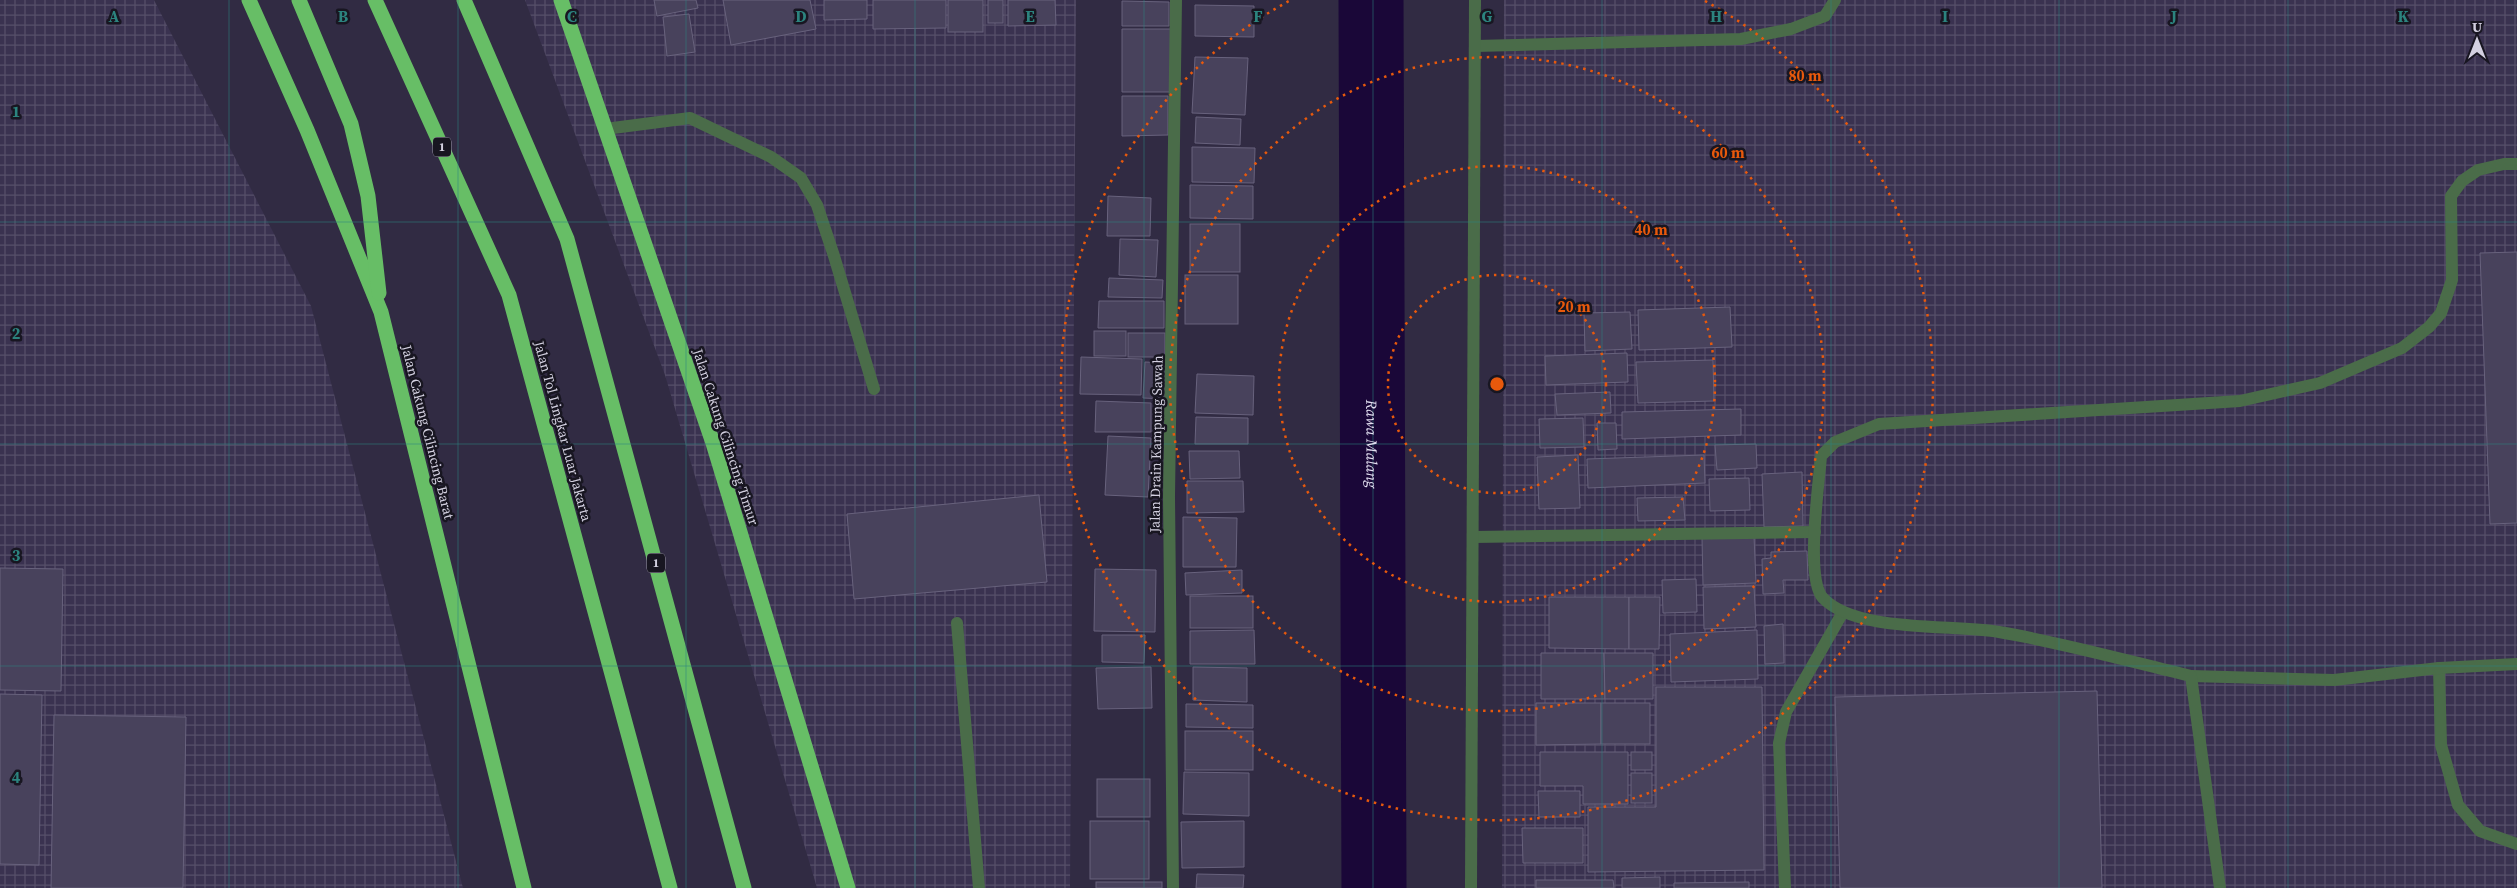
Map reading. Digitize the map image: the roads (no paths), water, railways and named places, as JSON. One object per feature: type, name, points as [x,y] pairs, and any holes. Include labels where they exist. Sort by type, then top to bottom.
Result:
[{"type":"highway","name":"Jalan Cakung Cilincing Barat","points":[[249,0],[306,130],[381,312],[524,888]]},
{"type":"highway","points":[[299,0],[351,124],[368,196],[381,312]]},
{"type":"highway","name":"Jalan Tol Lingkar Luar Jakarta","points":[[375,0],[509,295],[670,888]]},
{"type":"highway","name":"1","points":[[464,0],[567,239],[744,888]]},
{"type":"highway","name":"Jalan Cakung Cilincing Timur","points":[[561,0],[713,443],[848,888]]},
{"type":"street","name":"Jalan Drain Kampung Sawah","points":[[1173,888],[1169,497],[1176,0]]},
{"type":"street","points":[[1471,888],[1475,0]]},
{"type":"street","points":[[1475,46],[1741,38],[1791,30],[1825,16],[1835,0]]},
{"type":"street","points":[[605,129],[690,118],[771,157],[801,178],[817,205],[832,247],[874,389]]},
{"type":"street","points":[[2517,164],[2504,164],[2478,170],[2462,181],[2451,196],[2452,280],[2441,313],[2428,327],[2402,348],[2320,383],[2240,401],[1880,424],[1836,442],[1821,456],[1815,532],[1814,577],[1822,597],[1843,612],[1875,621],[1998,632],[2191,676],[2334,680],[2439,668],[2517,664]]},
{"type":"street","points":[[1473,537],[1815,532]]},
{"type":"street","points":[[1785,888],[1779,743],[1786,712],[1843,612]]},
{"type":"street","points":[[957,623],[979,888]]},
{"type":"street","points":[[2439,668],[2441,745],[2458,805],[2480,831],[2517,844]]},
{"type":"street","points":[[2191,676],[2220,888]]},
{"type":"waterway","name":"Rawa Malang","points":[[1371,0],[1374,888]]}]
